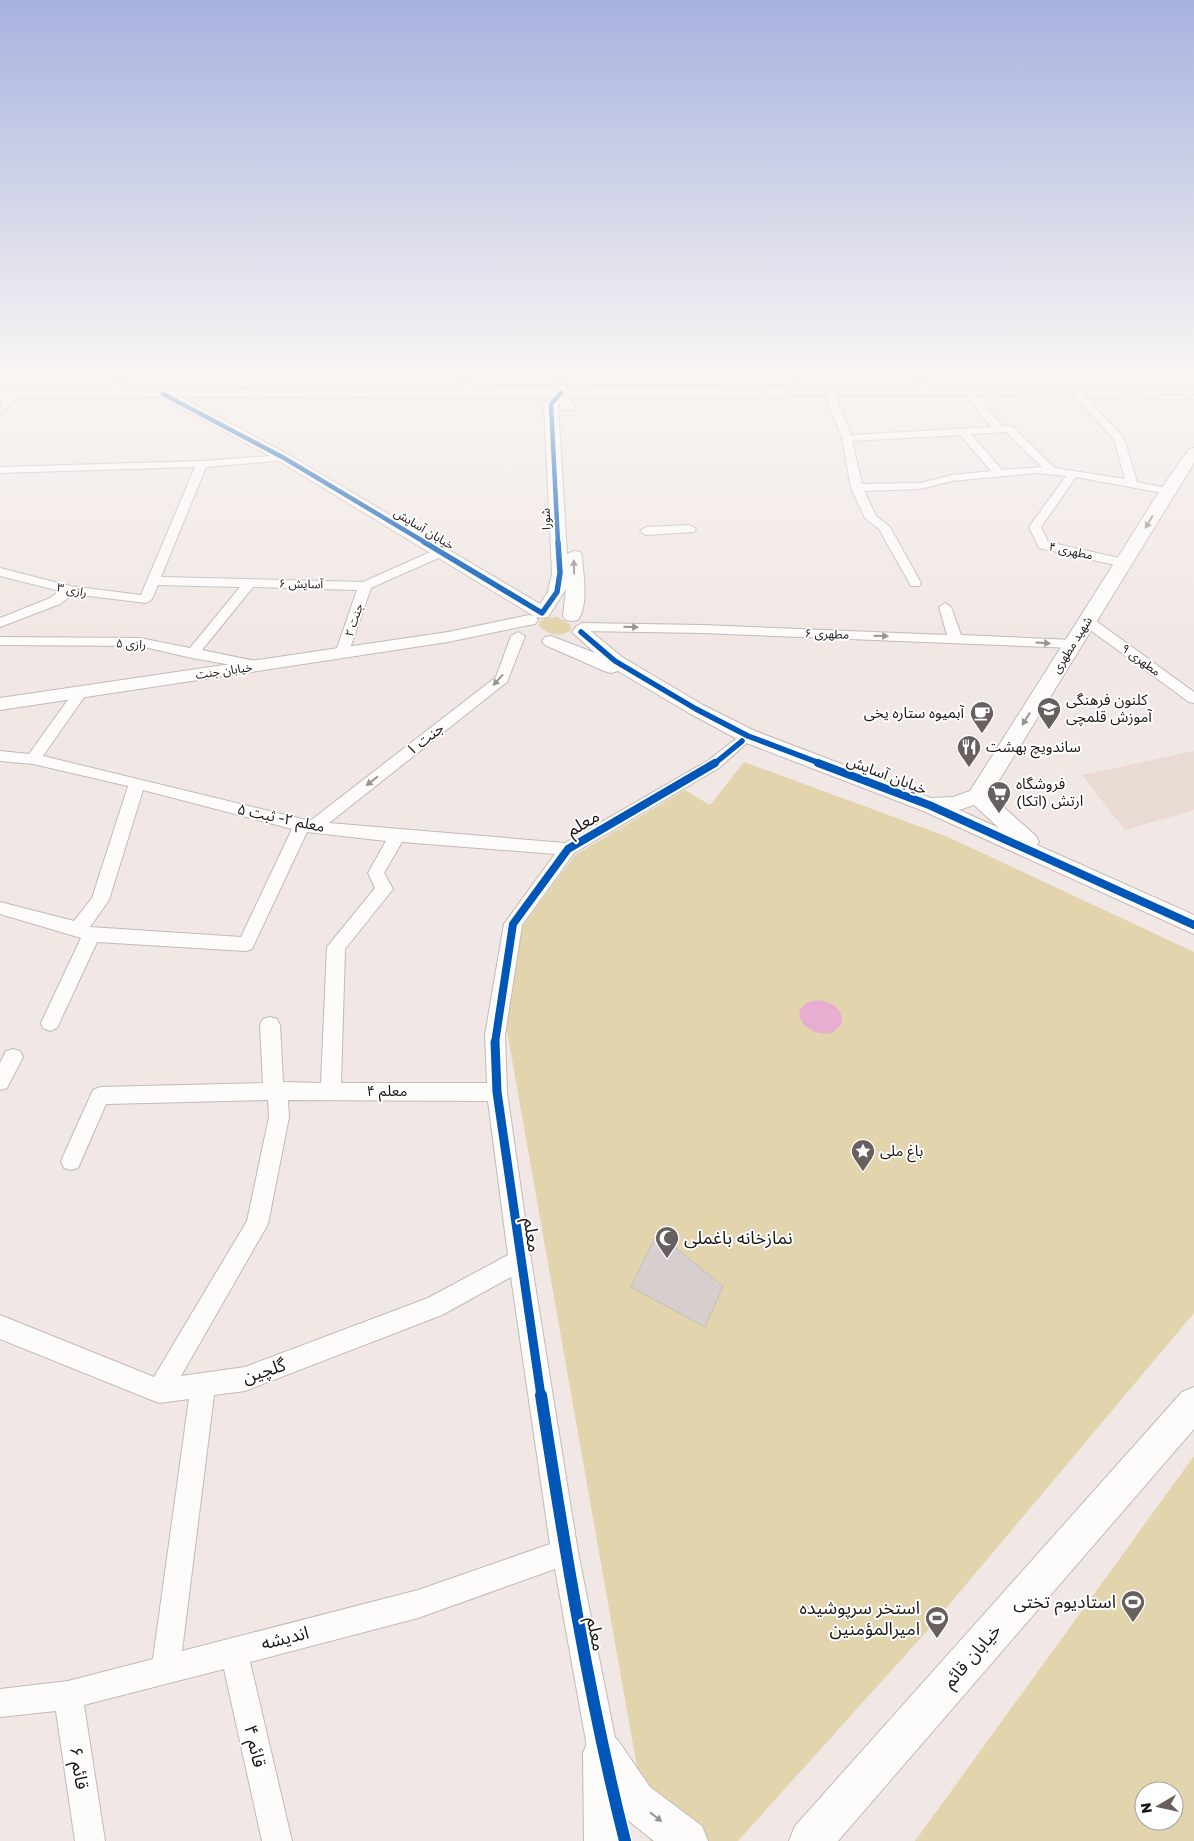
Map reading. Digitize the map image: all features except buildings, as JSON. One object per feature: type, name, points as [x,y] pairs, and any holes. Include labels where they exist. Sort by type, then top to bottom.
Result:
[{"type":"street","name":"خیابان آسایش","points":[[276,454],[441,552],[535,616]]},
{"type":"street","name":"شورا","points":[[535,616],[557,592],[560,573],[554,454]]},
{"type":"street","points":[[849,454],[857,488],[872,518],[884,527],[915,584]]},
{"type":"street","points":[[982,454],[999,473]]},
{"type":"street","points":[[1035,454],[1052,471]]},
{"type":"street","points":[[1123,454],[1132,484]]},
{"type":"street","name":"شهید مطهری","points":[[978,796],[1193,454]]},
{"type":"street","points":[[0,470],[202,464],[284,458]]},
{"type":"street","points":[[154,581],[176,523],[202,464]]},
{"type":"street","points":[[857,488],[920,486],[952,478],[999,473],[1052,471],[1073,473],[1168,491]]},
{"type":"street","name":"مطهری ۴","points":[[1073,473],[1036,527],[1043,545],[1124,563]]},
{"type":"street","points":[[646,531],[690,528]]},
{"type":"street","name":"شورا","points":[[573,533],[575,599],[578,625]]},
{"type":"street","name":"آسایش ۶","points":[[154,581],[365,586],[441,552]]},
{"type":"street","name":"رازی ۳","points":[[0,572],[70,590],[146,599],[154,581]]},
{"type":"street","points":[[192,654],[250,583]]},
{"type":"street","name":"جنت ۲","points":[[342,654],[365,586]]},
{"type":"street","points":[[0,623],[55,601],[70,590]]},
{"type":"street","points":[[945,607],[955,639]]},
{"type":"street","name":"خیابان جنت","points":[[0,704],[448,637],[560,611],[578,625]]},
{"type":"street","points":[[535,616],[528,626],[545,638],[568,640],[578,625]]},
{"type":"street","name":"مطهری ۹","points":[[1088,621],[1194,699]]},
{"type":"street","name":"خیابان آسایش","points":[[578,625],[615,661],[748,736],[928,805],[1194,925]]},
{"type":"street","name":"مطهری ۶","points":[[578,625],[1073,644]]},
{"type":"street","name":"خیابان جنت","points":[[448,637],[518,636],[545,638]]},
{"type":"street","name":"جنت ۱","points":[[307,826],[502,678],[518,636]]},
{"type":"street","name":"خیابان آسایش","points":[[545,638],[608,666],[689,714],[742,741],[922,811],[954,818]]},
{"type":"street","name":"رازی ۵","points":[[0,641],[140,642],[192,654],[260,666]]},
{"type":"street","points":[[33,759],[80,693]]},
{"type":"street","name":"معلم","points":[[625,1841],[603,1753],[565,1552],[520,1260],[497,1092],[495,1035],[512,924],[568,849],[714,764],[742,741]]},
{"type":"street","name":"معلم ۲- ثبت ۵","points":[[0,756],[33,759],[307,826],[397,836],[568,849]]},
{"type":"street","points":[[50,1023],[85,932],[100,900],[137,784]]},
{"type":"street","points":[[928,805],[954,804],[978,796]]},
{"type":"street","name":"خیابان آسایش","points":[[978,796],[999,817],[1049,860]]},
{"type":"street","points":[[0,908],[85,932],[246,944],[307,826]]},
{"type":"street","points":[[331,1090],[336,947],[384,889],[376,873],[397,836]]},
{"type":"street","points":[[159,1391],[257,1224],[278,1117],[278,1091],[273,1083],[270,1025]]},
{"type":"street","points":[[0,1082],[14,1057]]},
{"type":"street","name":"معلم ۴","points":[[71,1161],[100,1096],[331,1090],[497,1092]]},
{"type":"street","name":"گلچین","points":[[0,1327],[159,1391],[246,1379],[425,1310],[520,1260]]},
{"type":"street","points":[[166,1670],[203,1385]]},
{"type":"street","name":"خیابان قائم","points":[[810,1841],[1194,1404]]},
{"type":"street","name":"اندیشه","points":[[0,1703],[68,1695],[418,1604],[565,1552]]},
{"type":"street","name":"قائم ۴","points":[[234,1651],[277,1841]]},
{"type":"street","name":"قائم ۶","points":[[68,1695],[90,1841]]},
{"type":"street","points":[[603,1753],[605,1841]]},
{"type":"street","points":[[603,1753],[636,1801],[687,1841]]},
{"type":"shaded area","points":[[557,617],[570,624],[571,630],[558,635],[546,631],[539,625],[539,622],[546,618]]},
{"type":"shaded area","points":[[1194,751],[1194,810],[1125,830],[1082,775]]},
{"type":"shaded area","name":"باغ ملی","points":[[744,762],[948,837],[1194,952],[1194,1313],[927,1631],[738,1841],[650,1841],[507,1031],[517,933],[575,855],[685,790],[710,805]]},
{"type":"shaded area","points":[[818,1000],[832,1004],[841,1014],[842,1024],[832,1033],[813,1031],[801,1020],[799,1014],[801,1008],[807,1003]]},
{"type":"shaded area","name":"استادیوم تختی","points":[[1194,1456],[1194,1841],[915,1841]]},
{"type":"cycle path","points":[[276,454],[542,613],[557,592],[560,573],[554,454]]},
{"type":"cycle path","points":[[581,632],[615,661],[696,709],[748,736],[929,805],[1194,925]]},
{"type":"cycle path","points":[[625,1841],[603,1753],[565,1552],[520,1260],[497,1092],[495,1035],[513,924],[568,849],[714,764],[742,741]]},
{"type":"place","name":"کلنون فرهنگی آموزش قلمچی","points":[[1049,730]]},
{"type":"place","name":"آبمیوه ستاره یخی","points":[[982,734]]},
{"type":"place","name":"ساندویچ بهشت","points":[[969,768]]},
{"type":"place","name":"فروشگاه ارتش (اتکا)","points":[[999,814]]},
{"type":"place","name":"باغ ملی","points":[[863,1172]]},
{"type":"place","name":"نمازخانه باغملی","points":[[667,1259]]},
{"type":"place","name":"استادیوم تختی","points":[[1133,1623]]},
{"type":"place","name":"استخر سرپوشیده امیرالمؤمنین","points":[[937,1639]]}]
